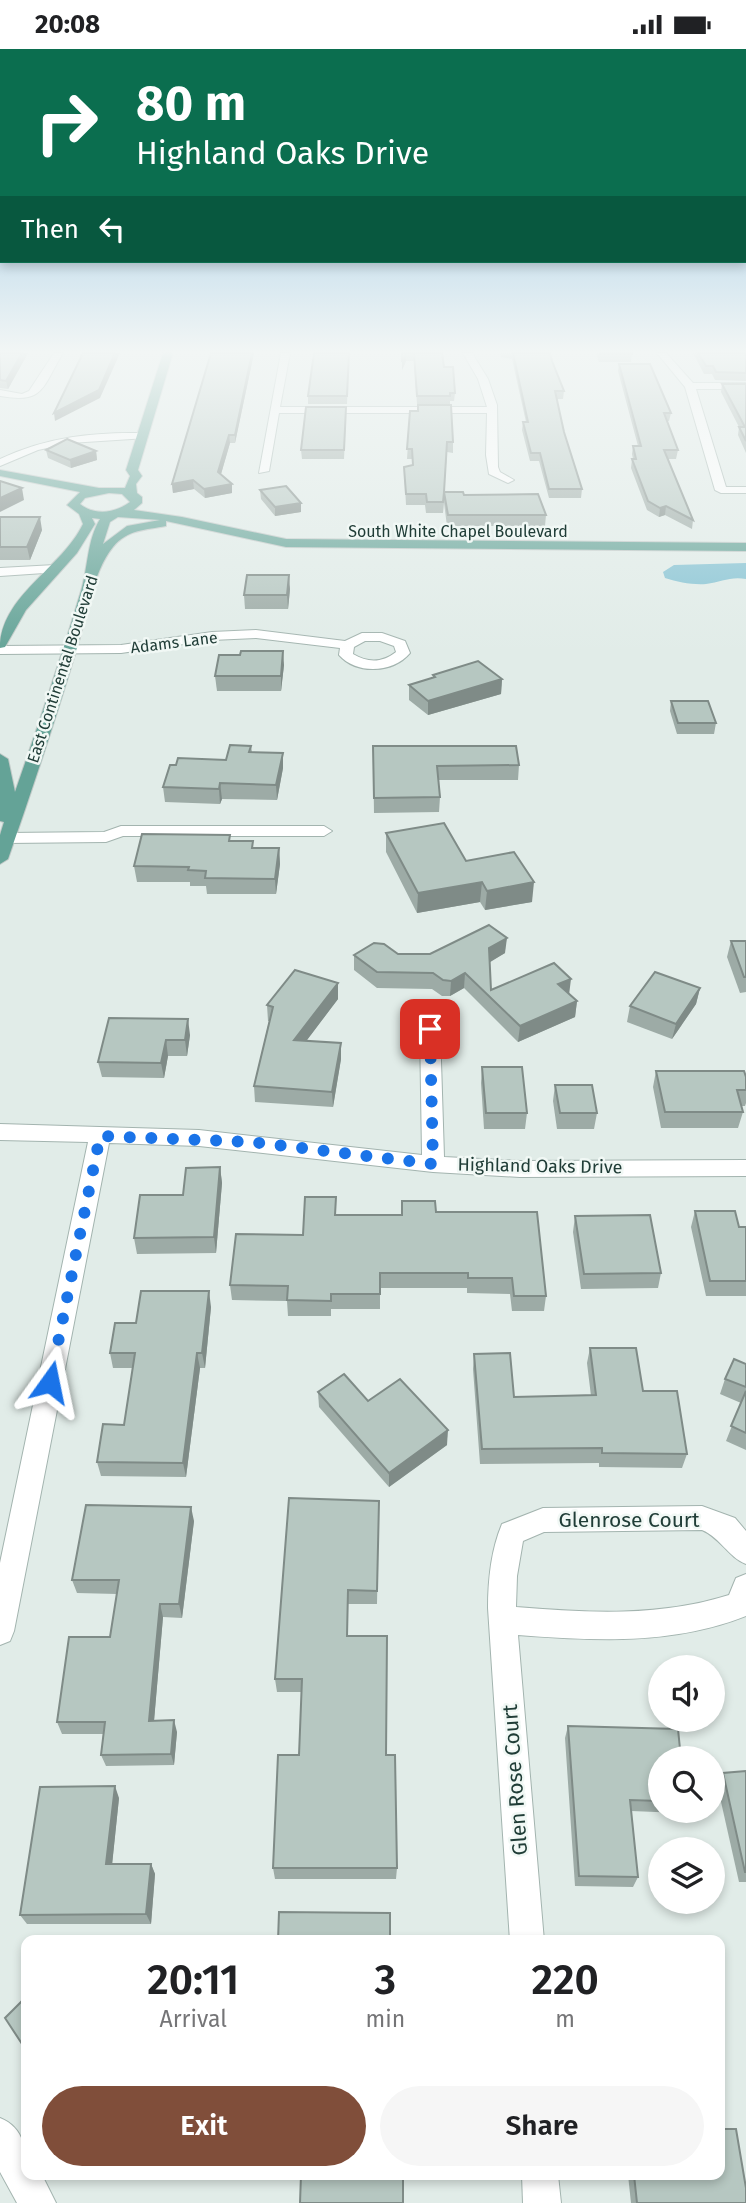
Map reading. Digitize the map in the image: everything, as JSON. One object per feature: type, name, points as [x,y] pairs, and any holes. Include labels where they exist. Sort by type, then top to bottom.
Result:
[{"type":"main road","points":[[73,502],[81,495],[113,485],[132,470],[137,454]]},
{"type":"main road","points":[[115,514],[132,507],[134,497],[130,484],[136,476],[132,470]]},
{"type":"main road","points":[[0,473],[45,484],[98,490]]},
{"type":"main road","points":[[0,644],[12,621],[42,582],[83,540],[89,524],[85,513],[75,508],[71,496],[45,484]]},
{"type":"main road","name":"South White Chapel Boulevard","points":[[98,490],[134,497],[178,519]]},
{"type":"main road","name":"South White Chapel Boulevard","points":[[85,513],[178,519],[256,539],[327,545],[746,547]]},
{"type":"main road","name":"East Continental Boulevard","points":[[0,859],[71,649],[96,566],[96,541],[102,523],[115,514]]},
{"type":"main road","points":[[96,566],[109,542],[122,530],[178,519]]},
{"type":"main road","points":[[0,759],[7,790],[3,809],[9,831]]},
{"type":"street","points":[[0,463],[18,454]]},
{"type":"street","points":[[263,471],[266,454]]},
{"type":"street","points":[[490,454],[490,462],[495,474],[508,480]]},
{"type":"street","points":[[710,454],[721,490],[746,490]]},
{"type":"street","points":[[0,572],[55,569]]},
{"type":"street","points":[[0,572],[42,582]]},
{"type":"street","name":"Adams Lane","points":[[0,650],[121,649],[212,636],[256,634],[347,645]]},
{"type":"street","points":[[9,831],[106,837],[121,831],[324,831]]},
{"type":"street","points":[[430,1029],[433,1164]]},
{"type":"street","name":"Highland Oaks Drive","points":[[0,1132],[265,1143],[433,1164],[520,1169],[746,1168]]},
{"type":"street","points":[[0,1631],[100,1136]]},
{"type":"street","name":"Glenrose Court","points":[[503,1620],[502,1566],[512,1533],[543,1520],[636,1521],[702,1518],[725,1527],[746,1551]]},
{"type":"street","points":[[503,1620],[612,1628],[705,1618],[739,1605],[746,1587]]},
{"type":"street","name":"Glen Rose Court","points":[[503,1620],[527,1935]]},
{"type":"street","points":[[0,2136],[21,2174]]},
{"type":"street","points":[[24,2180],[37,2203]]},
{"type":"street","points":[[540,2180],[542,2203]]},
{"type":"water","points":[[746,563],[746,579],[706,584],[690,584],[665,578],[663,572],[674,565]]},
{"type":"building","points":[[54,454],[89,454],[70,460]]},
{"type":"building","points":[[181,454],[223,454],[218,472],[232,484],[204,489],[193,480],[172,484]]},
{"type":"building","points":[[412,454],[446,454],[443,502],[427,502],[426,494],[406,494],[404,467],[413,465]]},
{"type":"building","points":[[540,454],[571,454],[582,489],[549,489]]},
{"type":"building","points":[[635,454],[665,454],[693,520],[666,506],[660,508],[648,501],[632,459],[636,459]]},
{"type":"building","points":[[0,481],[22,488],[0,498]]},
{"type":"building","points":[[286,486],[301,503],[275,507],[260,490]]},
{"type":"building","points":[[444,492],[463,492],[464,495],[538,494],[546,515],[448,515]]},
{"type":"building","points":[[0,517],[40,517],[27,547],[0,547]]},
{"type":"building","points":[[247,575],[289,575],[287,595],[244,595]]},
{"type":"building","points":[[241,651],[283,651],[281,676],[215,676],[219,655],[240,655]]},
{"type":"building","points":[[478,661],[502,679],[428,701],[409,685],[435,677],[433,675]]},
{"type":"building","points":[[671,701],[708,701],[716,723],[678,723]]},
{"type":"building","points":[[230,745],[251,746],[249,752],[283,753],[276,785],[220,783],[219,789],[163,787],[170,765],[176,765],[178,758],[226,760]]},
{"type":"building","points":[[373,746],[516,746],[519,765],[437,766],[440,797],[374,798]]},
{"type":"building","points":[[444,823],[466,861],[514,852],[534,882],[487,891],[482,882],[418,893],[386,833]]},
{"type":"building","points":[[142,834],[230,835],[229,841],[253,841],[252,848],[279,848],[275,879],[205,878],[206,871],[188,870],[189,867],[134,866]]},
{"type":"building","points":[[489,925],[507,938],[489,948],[491,990],[554,963],[571,979],[558,984],[577,1001],[520,1026],[465,973],[451,981],[443,980],[433,973],[377,972],[354,955],[374,943],[384,944],[398,954],[430,954]]},
{"type":"building","points":[[731,941],[746,941],[746,977],[744,977]]},
{"type":"building","points":[[295,970],[338,983],[294,1040],[341,1043],[332,1092],[254,1086],[273,1007],[267,1005]]},
{"type":"building","points":[[655,972],[700,988],[676,1024],[630,1006]]},
{"type":"building","points":[[109,1018],[188,1019],[185,1040],[166,1040],[161,1063],[98,1062]]},
{"type":"building","points":[[482,1067],[522,1067],[527,1113],[486,1113]]},
{"type":"building","points":[[656,1071],[744,1071],[746,1090],[737,1090],[743,1112],[665,1112]]},
{"type":"building","points":[[555,1085],[592,1085],[597,1113],[560,1113]]},
{"type":"building","points":[[220,1167],[214,1237],[134,1238],[140,1195],[183,1195],[186,1168]]},
{"type":"building","points":[[305,1197],[336,1197],[335,1215],[402,1215],[402,1201],[435,1201],[436,1212],[537,1212],[546,1296],[514,1296],[512,1278],[468,1278],[468,1273],[380,1273],[380,1294],[331,1294],[331,1301],[287,1300],[288,1286],[230,1285],[236,1234],[303,1235]]},
{"type":"building","points":[[695,1211],[735,1211],[739,1227],[746,1227],[746,1281],[710,1281]]},
{"type":"building","points":[[650,1215],[661,1273],[584,1274],[575,1216]]},
{"type":"building","points":[[141,1291],[209,1291],[202,1353],[197,1353],[183,1463],[97,1462],[103,1424],[124,1425],[135,1353],[110,1353],[115,1323],[136,1323]]},
{"type":"building","points":[[590,1348],[636,1348],[643,1391],[677,1391],[687,1454],[602,1453],[602,1448],[482,1449],[474,1354],[510,1353],[514,1397],[596,1395]]},
{"type":"building","points":[[734,1359],[746,1364],[746,1387],[725,1379]]},
{"type":"building","points":[[344,1374],[368,1401],[400,1379],[448,1430],[389,1473],[318,1392]]},
{"type":"building","points":[[746,1391],[746,1433],[731,1426]]},
{"type":"building","points":[[289,1498],[379,1501],[377,1591],[348,1590],[347,1636],[387,1636],[386,1755],[395,1755],[397,1868],[273,1868],[278,1755],[299,1755],[302,1679],[275,1679]]},
{"type":"building","points":[[86,1505],[191,1507],[179,1604],[160,1604],[149,1721],[174,1720],[171,1754],[101,1755],[105,1722],[57,1722],[69,1637],[110,1637],[119,1580],[72,1580]]},
{"type":"building","points":[[568,1726],[648,1728],[648,1732],[678,1732],[680,1746],[648,1746],[648,1801],[630,1800],[638,1877],[579,1876]]},
{"type":"building","points":[[746,1771],[746,1872],[725,1782],[725,1773]]},
{"type":"building","points":[[115,1786],[106,1864],[151,1864],[146,1914],[20,1915],[40,1787]]},
{"type":"building","points":[[279,1912],[390,1913],[390,1935],[278,1935]]},
{"type":"building","points":[[21,2002],[21,2042],[5,2018]]},
{"type":"building","points":[[725,2129],[736,2129],[746,2203],[637,2203],[635,2180],[725,2180]]},
{"type":"building","points":[[301,2180],[403,2180],[403,2203],[300,2203]]},
{"type":"route","points":[[50,1382],[100,1136],[199,1138],[279,1144],[354,1156],[433,1164],[434,1080],[430,1029]]}]
